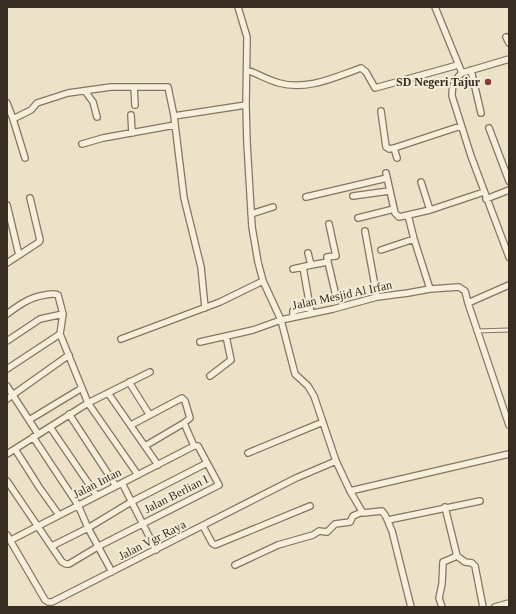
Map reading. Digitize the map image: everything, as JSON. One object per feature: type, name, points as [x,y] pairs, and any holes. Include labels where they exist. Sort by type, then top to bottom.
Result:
[{"type":"street","points":[[238,7],[247,37],[246,105],[251,214],[256,253],[263,282],[281,320],[295,374],[311,391],[317,404],[336,461],[362,512]]},
{"type":"street","points":[[436,7],[462,73]]},
{"type":"street","points":[[506,37],[509,43]]},
{"type":"street","points":[[509,59],[462,73],[454,82],[452,91],[452,96],[461,126],[486,199],[509,257]]},
{"type":"street","points":[[247,70],[279,83],[300,85],[317,83],[361,68],[366,72],[376,88],[458,65]]},
{"type":"street","points":[[471,70],[481,113]]},
{"type":"street","points":[[13,118],[31,110],[37,103],[68,93],[102,87],[168,87],[174,116],[184,198],[201,267],[205,308]]},
{"type":"street","points":[[134,87],[135,105]]},
{"type":"street","points":[[85,91],[93,102],[97,117]]},
{"type":"street","points":[[7,103],[25,158]]},
{"type":"street","points":[[174,116],[246,105]]},
{"type":"street","points":[[381,111],[386,147],[389,148],[394,148],[461,126]]},
{"type":"street","points":[[131,114],[132,133]]},
{"type":"street","points":[[82,144],[103,138],[175,125]]},
{"type":"street","points":[[489,128],[509,181]]},
{"type":"street","points":[[394,148],[397,158]]},
{"type":"street","points":[[306,197],[387,175],[389,191],[396,216],[399,217],[430,210],[484,192]]},
{"type":"street","points":[[421,182],[430,210]]},
{"type":"street","points":[[486,199],[509,190]]},
{"type":"street","points":[[353,196],[389,191]]},
{"type":"street","points":[[7,263],[40,241],[30,198]]},
{"type":"street","points":[[7,206],[19,255]]},
{"type":"street","points":[[251,214],[273,207]]},
{"type":"street","points":[[358,218],[394,209]]},
{"type":"street","points":[[408,215],[430,289]]},
{"type":"street","points":[[329,224],[336,256],[327,257],[335,292]]},
{"type":"street","points":[[365,231],[377,297]]},
{"type":"street","points":[[381,250],[414,239]]},
{"type":"street","points":[[308,253],[311,266]]},
{"type":"street","points":[[293,269],[328,262]]},
{"type":"street","points":[[303,267],[310,310]]},
{"type":"street","points":[[121,339],[205,308],[263,282]]},
{"type":"street","points":[[468,303],[509,285]]},
{"type":"street","name":"Jalan Mesjid Al Irfan","points":[[200,342],[253,330],[310,310],[333,309],[377,297],[408,294],[430,289],[462,288],[465,290],[476,331],[509,425]]},
{"type":"street","points":[[8,312],[35,296],[55,293],[58,295],[63,314],[60,334],[88,402],[138,475]]},
{"type":"street","points":[[7,341],[40,319],[63,314]]},
{"type":"street","points":[[7,369],[60,334]]},
{"type":"street","points":[[210,376],[231,360],[226,336]]},
{"type":"street","points":[[7,399],[69,355]]},
{"type":"street","points":[[7,454],[88,402],[150,372]]},
{"type":"street","points":[[129,382],[150,414]]},
{"type":"street","points":[[7,386],[29,420],[36,435],[78,505],[88,528],[112,572]]},
{"type":"street","points":[[29,420],[82,388]]},
{"type":"street","points":[[108,393],[158,464]]},
{"type":"street","points":[[131,425],[183,398],[190,418],[145,446]]},
{"type":"street","points":[[69,414],[131,502],[156,550]]},
{"type":"street","points":[[248,453],[323,422]]},
{"type":"street","points":[[184,423],[194,446]]},
{"type":"street","points":[[50,427],[96,496]]},
{"type":"street","name":"Jalan Intan","points":[[11,540],[194,446]]},
{"type":"street","name":"Jalan Berlian I","points":[[142,524],[219,485],[198,446],[194,446]]},
{"type":"street","points":[[15,449],[39,487],[60,515]]},
{"type":"street","points":[[350,491],[509,454]]},
{"type":"street","name":"Jalan Vgr Raya","points":[[7,535],[45,600],[52,602],[296,478],[336,461]]},
{"type":"street","points":[[52,546],[88,528],[131,502],[208,463]]},
{"type":"street","points":[[7,481],[62,562],[66,564],[73,562],[99,546],[142,524]]},
{"type":"street","points":[[388,520],[445,507],[480,501]]},
{"type":"street","points":[[203,526],[212,544],[215,545],[310,506]]},
{"type":"street","points":[[445,507],[457,556],[465,562],[472,563],[475,566],[483,607]]},
{"type":"street","points":[[235,565],[280,544],[313,535],[319,531],[327,532],[336,524],[350,522],[353,516],[362,512],[382,511],[388,520],[392,531],[410,607]]},
{"type":"street","points":[[442,607],[439,598],[442,584],[443,562],[457,556]]},
{"type":"street","points":[[495,607],[509,603]]},
{"type":"lane","points":[[476,331],[509,330]]},
{"type":"place","name":"SD Negeri Tajur","points":[[488,82]]}]
